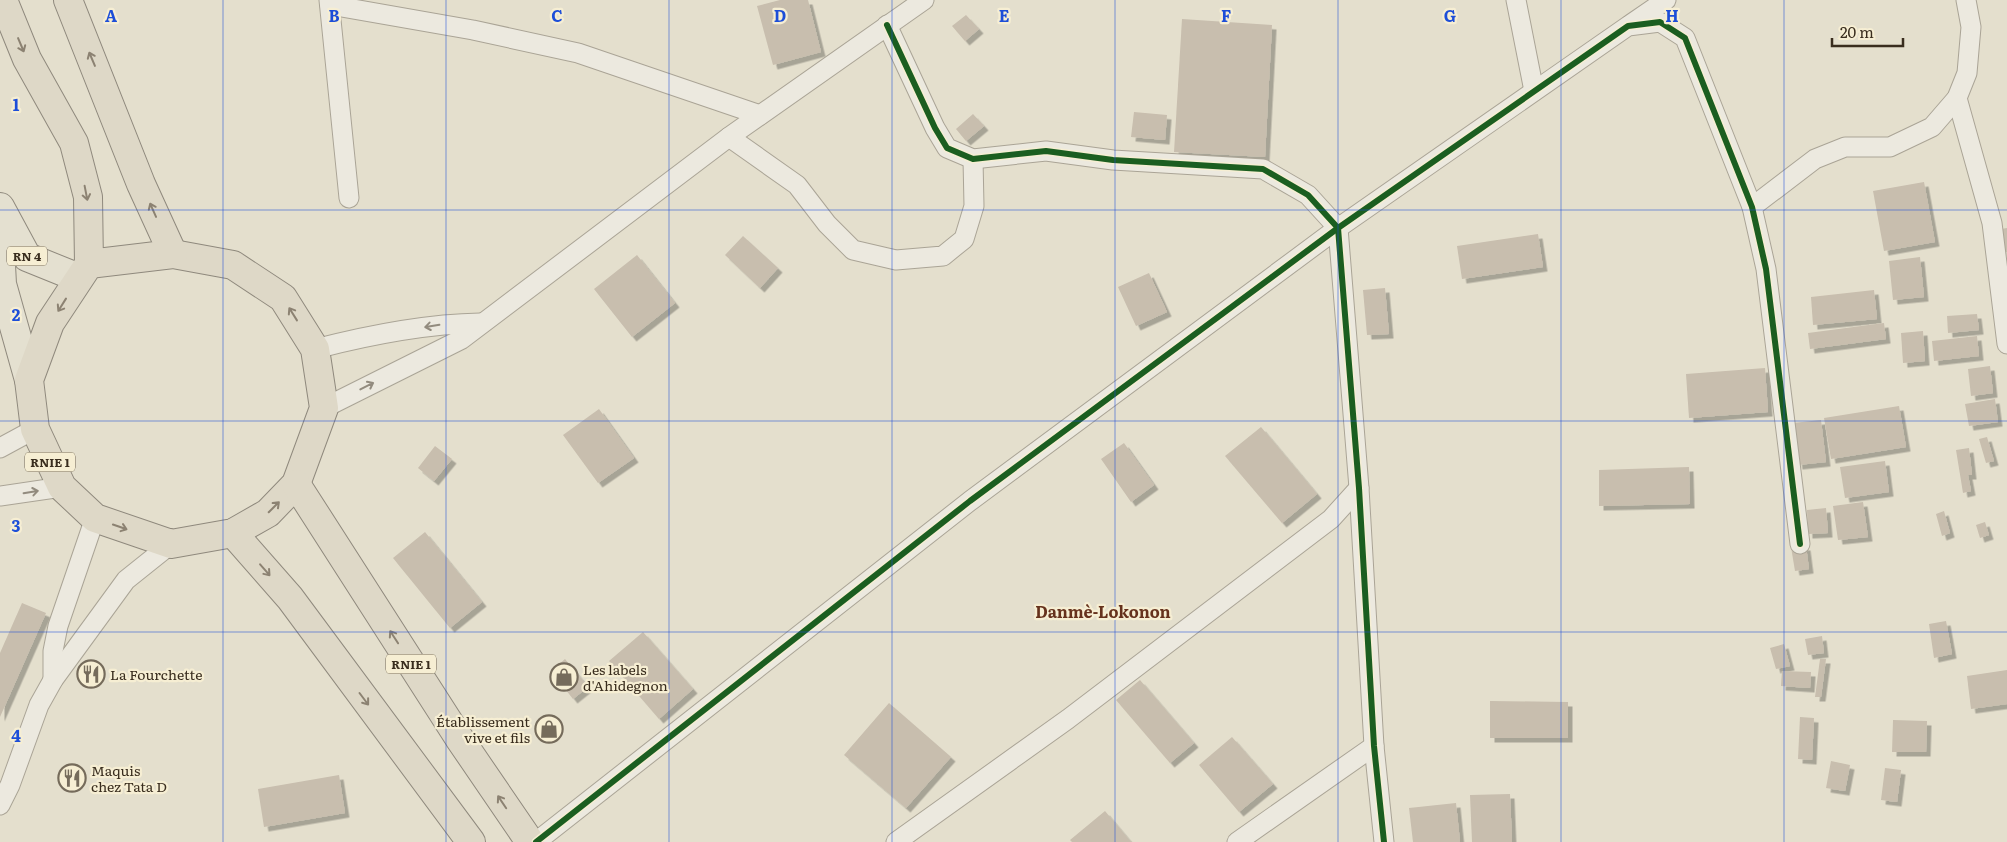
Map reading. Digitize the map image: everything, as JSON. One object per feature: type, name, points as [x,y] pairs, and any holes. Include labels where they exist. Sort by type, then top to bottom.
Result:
[{"type":"highway","points":[[3,0],[27,59],[74,142],[88,197],[84,271]]},
{"type":"highway","points":[[68,0],[141,184],[173,254]]},
{"type":"highway","name":"RNIE 1","points":[[173,254],[232,264],[283,298],[315,349],[324,408],[296,484],[268,513],[233,534],[171,544],[95,518],[62,487],[36,430],[29,380],[50,323],[84,271],[173,254]]},
{"type":"highway","name":"RNIE 1","points":[[296,484],[459,738],[530,842]]},
{"type":"highway","points":[[233,534],[290,598],[471,842]]},
{"type":"main road","name":"RN 4","points":[[0,207],[27,257],[84,271]]},
{"type":"main road","name":"RN 4","points":[[0,246],[2,284],[29,380]]},
{"type":"street","points":[[324,408],[438,352],[462,338],[760,115],[924,0]]},
{"type":"street","points":[[1516,0],[1534,91]]},
{"type":"street","points":[[536,842],[970,501],[1338,228],[1666,0]]},
{"type":"street","points":[[1752,207],[1816,159],[1845,147],[1890,147],[1932,127],[1957,98],[1967,73],[1971,27],[1966,0]]},
{"type":"street","points":[[349,198],[330,3],[473,30],[578,53],[760,115]]},
{"type":"street","points":[[1628,26],[1660,22],[1685,38],[1752,207],[1766,269],[1800,544]]},
{"type":"street","points":[[886,25],[935,128],[948,148],[973,159],[1046,151],[1113,160],[1263,169],[1308,194],[1338,228],[1359,488],[1374,746],[1384,842]]},
{"type":"street","points":[[1957,98],[1992,223],[2007,344]]},
{"type":"street","points":[[729,138],[798,185],[827,224],[853,250],[896,260],[943,256],[964,239],[974,206],[973,159]]},
{"type":"street","points":[[315,349],[356,339],[438,324],[480,323]]},
{"type":"street","points":[[0,448],[36,430]]},
{"type":"street","points":[[0,496],[62,487]]},
{"type":"street","points":[[896,842],[1068,719],[1331,519],[1359,488]]},
{"type":"street","points":[[53,680],[53,651],[58,626],[95,518]]},
{"type":"street","points":[[0,805],[10,785],[39,706],[53,680],[126,580],[171,544]]},
{"type":"street","points":[[1237,842],[1374,746]]},
{"type":"building","points":[[780,0],[808,0],[821,52],[773,65],[757,6]]},
{"type":"building","points":[[966,15],[979,29],[965,41],[952,26]]},
{"type":"building","points":[[1182,19],[1272,25],[1265,157],[1174,152]]},
{"type":"building","points":[[1134,112],[1167,115],[1165,140],[1131,137]]},
{"type":"building","points":[[973,114],[984,126],[966,141],[956,129]]},
{"type":"building","points":[[1924,182],[1935,242],[1884,251],[1873,191]]},
{"type":"building","points":[[2007,228],[2007,252],[2003,253],[2001,229]]},
{"type":"building","points":[[1538,234],[1543,267],[1462,279],[1457,246]]},
{"type":"building","points":[[743,236],[778,268],[760,288],[725,255]]},
{"type":"building","points":[[637,255],[675,303],[632,337],[594,289]]},
{"type":"building","points":[[1920,257],[1924,297],[1893,300],[1889,261]]},
{"type":"building","points":[[1149,273],[1167,312],[1136,326],[1118,287]]},
{"type":"building","points":[[1385,288],[1389,334],[1367,335],[1363,290]]},
{"type":"building","points":[[1874,290],[1877,319],[1813,325],[1811,297]]},
{"type":"building","points":[[1977,314],[1979,330],[1948,333],[1947,316]]},
{"type":"building","points":[[1884,323],[1886,339],[1810,349],[1808,333]]},
{"type":"building","points":[[1923,331],[1925,361],[1903,363],[1901,333]]},
{"type":"building","points":[[1977,336],[1979,356],[1934,361],[1932,341]]},
{"type":"building","points":[[1990,366],[1993,393],[1971,396],[1968,369]]},
{"type":"building","points":[[1765,368],[1768,412],[1689,418],[1686,374]]},
{"type":"building","points":[[1995,399],[1998,422],[1969,426],[1965,404]]},
{"type":"building","points":[[1899,406],[1906,447],[1831,459],[1824,418]]},
{"type":"building","points":[[599,409],[634,458],[598,483],[563,435]]},
{"type":"building","points":[[1821,420],[1826,462],[1798,465],[1793,423]]},
{"type":"building","points":[[1261,427],[1317,494],[1282,523],[1225,456]]},
{"type":"building","points":[[1987,437],[1994,461],[1986,463],[1979,439]]},
{"type":"building","points":[[1124,443],[1154,485],[1131,502],[1101,459]]},
{"type":"building","points":[[435,446],[452,459],[434,481],[418,468]]},
{"type":"building","points":[[1969,448],[1972,475],[1968,475],[1971,491],[1963,493],[1956,450]]},
{"type":"building","points":[[1885,461],[1889,492],[1845,498],[1840,467]]},
{"type":"building","points":[[1689,467],[1690,504],[1599,506],[1599,470]]},
{"type":"building","points":[[1863,502],[1868,537],[1838,540],[1833,506]]},
{"type":"building","points":[[1826,508],[1828,533],[1808,534],[1807,510]]},
{"type":"building","points":[[1944,511],[1950,533],[1942,536],[1936,514]]},
{"type":"building","points":[[1985,522],[1989,535],[1980,538],[1976,525]]},
{"type":"building","points":[[425,532],[482,602],[450,628],[393,558]]},
{"type":"building","points":[[1806,546],[1809,569],[1795,571],[1791,547]]},
{"type":"building","points":[[22,603],[46,613],[0,717],[0,653]]},
{"type":"building","points":[[1946,621],[1952,654],[1934,658],[1929,624]]},
{"type":"building","points":[[643,632],[693,689],[659,719],[609,661]]},
{"type":"building","points":[[1822,636],[1824,653],[1808,655],[1805,639]]},
{"type":"building","points":[[1784,644],[1790,666],[1776,669],[1770,648]]},
{"type":"building","points":[[565,659],[588,687],[573,699],[551,671]]},
{"type":"building","points":[[1820,659],[1826,659],[1821,697],[1815,697]]},
{"type":"building","points":[[2007,670],[2007,704],[1971,709],[1967,676]]},
{"type":"building","points":[[1782,671],[1811,672],[1810,688],[1781,686]]},
{"type":"building","points":[[1140,680],[1194,743],[1170,763],[1116,700]]},
{"type":"building","points":[[1490,701],[1568,702],[1568,738],[1490,738]]},
{"type":"building","points":[[889,703],[951,757],[906,808],[844,755]]},
{"type":"building","points":[[1800,717],[1814,718],[1812,760],[1798,759]]},
{"type":"building","points":[[1893,720],[1927,721],[1926,752],[1892,752]]},
{"type":"building","points":[[1232,737],[1273,784],[1239,812],[1199,765]]},
{"type":"building","points":[[1831,761],[1850,765],[1845,791],[1826,788]]},
{"type":"building","points":[[1885,768],[1901,770],[1897,802],[1881,800]]},
{"type":"building","points":[[339,775],[345,813],[264,827],[258,789]]},
{"type":"building","points":[[1510,794],[1512,842],[1472,842],[1470,795]]},
{"type":"building","points":[[1456,803],[1460,842],[1413,842],[1409,808]]},
{"type":"building","points":[[1105,811],[1131,842],[1072,842],[1070,840]]},
{"type":"cycle path","points":[[536,842],[970,501],[1338,228],[1628,26],[1660,22],[1685,38],[1752,207],[1766,269],[1800,544]]},
{"type":"cycle path","points":[[887,25],[935,128],[947,148],[973,159],[1046,151],[1113,160],[1263,169],[1308,195],[1338,228],[1359,488],[1374,746],[1384,842]]},
{"type":"place","name":"La Fourchette","points":[[91,674]]},
{"type":"place","name":"Les labels d'Ahidegnon","points":[[564,677]]},
{"type":"place","name":"Établissement vive et fils","points":[[549,729]]},
{"type":"place","name":"Maquis chez Tata D","points":[[72,778]]},
{"type":"district","name":"Danmè-Lokonon","points":[[1103,611]]}]
